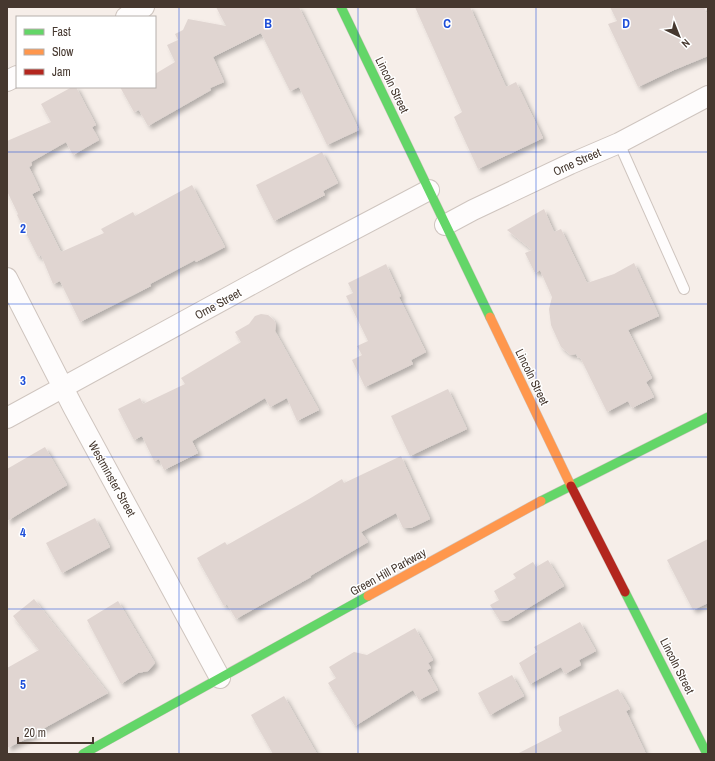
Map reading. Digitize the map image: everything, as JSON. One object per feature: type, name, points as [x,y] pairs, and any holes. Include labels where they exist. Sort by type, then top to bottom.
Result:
[{"type":"main road","name":"Lincoln Street","points":[[341,7],[571,485],[707,754]]},
{"type":"main road","name":"Green Hill Parkway","points":[[83,754],[571,485],[708,416]]},
{"type":"street","points":[[128,16],[144,7]]},
{"type":"street","points":[[7,81],[16,76]]},
{"type":"street","name":"Orne Street","points":[[445,225],[480,207],[619,143],[708,96]]},
{"type":"street","name":"Orne Street","points":[[7,418],[298,259],[429,190]]},
{"type":"street","name":"Westminster Street","points":[[7,278],[62,388],[220,678]]},
{"type":"lane","points":[[619,143],[684,289]]},
{"type":"building","points":[[216,7],[299,7],[359,130],[327,145],[299,87],[290,91],[261,33],[213,57],[224,82],[210,88],[211,90],[148,126],[139,110],[134,112],[121,88],[156,88],[156,73],[175,62],[167,45],[178,40],[175,34],[183,30],[188,19],[226,26]]},
{"type":"building","points":[[415,7],[470,7],[506,87],[516,82],[543,138],[478,169],[454,117],[462,112]]},
{"type":"building","points":[[610,7],[704,7],[708,17],[708,56],[638,87],[608,24],[617,21]]},
{"type":"building","points":[[70,88],[77,88],[96,125],[92,127],[99,140],[73,155],[66,142],[31,162],[32,165],[29,167],[40,190],[32,194],[61,252],[104,233],[101,229],[133,212],[135,216],[192,185],[225,247],[196,262],[195,260],[150,284],[151,286],[80,322],[60,281],[53,284],[41,255],[38,257],[7,191],[7,141],[51,122],[41,104]]},
{"type":"building","points":[[322,152],[338,183],[323,191],[325,195],[274,221],[256,185]]},
{"type":"building","points":[[544,209],[554,232],[561,229],[587,283],[614,274],[634,263],[659,316],[628,330],[652,378],[646,382],[654,397],[632,408],[628,401],[607,412],[580,357],[578,358],[576,354],[571,355],[561,347],[551,325],[549,309],[552,297],[540,270],[535,273],[525,253],[532,250],[507,230]]},
{"type":"building","points":[[386,264],[401,296],[399,297],[426,352],[411,360],[413,364],[365,387],[352,360],[362,355],[357,346],[368,341],[346,296],[353,293],[348,283]]},
{"type":"building","points":[[261,314],[268,315],[274,320],[276,325],[275,331],[319,410],[297,421],[287,398],[270,407],[265,398],[192,441],[198,453],[164,470],[159,459],[154,461],[142,436],[134,440],[118,409],[140,398],[143,404],[185,384],[181,378],[241,342],[235,332],[249,324],[255,316]]},
{"type":"building","points":[[448,389],[467,429],[410,456],[391,416]]},
{"type":"building","points":[[45,447],[67,485],[7,521],[7,469]]},
{"type":"building","points":[[401,456],[430,519],[411,528],[403,528],[396,513],[361,532],[368,542],[310,576],[311,577],[236,619],[227,604],[224,606],[197,558],[225,542],[227,545],[342,479],[344,483]]},
{"type":"building","points":[[95,518],[110,547],[62,573],[46,543]]},
{"type":"building","points":[[708,539],[708,603],[693,610],[667,560]]},
{"type":"building","points":[[548,560],[564,586],[507,621],[500,621],[490,605],[499,600],[494,591],[516,578],[513,574],[533,562],[536,567]]},
{"type":"building","points":[[34,599],[108,693],[39,731],[39,733],[7,748],[7,668],[39,650],[13,616]]},
{"type":"building","points":[[118,601],[155,663],[148,671],[138,673],[121,684],[87,620]]},
{"type":"building","points":[[580,622],[596,651],[579,660],[581,665],[565,674],[561,667],[530,684],[519,663],[537,652],[534,647]]},
{"type":"building","points":[[415,628],[433,660],[428,663],[431,668],[427,670],[438,690],[419,700],[413,690],[355,726],[328,683],[336,678],[329,667],[354,652],[367,655]]},
{"type":"building","points":[[512,675],[524,696],[490,715],[478,693]]},
{"type":"building","points":[[618,689],[630,709],[626,711],[646,754],[517,754],[562,731],[559,725],[559,717]]},
{"type":"building","points":[[284,696],[317,754],[273,754],[251,715]]},
{"type":"traffic: fast","points":[[341,7],[490,317]]},
{"type":"traffic: fast","points":[[541,501],[708,417]]},
{"type":"traffic: fast","points":[[625,592],[707,754]]},
{"type":"traffic: fast","points":[[83,754],[368,596]]},
{"type":"traffic: slow","points":[[490,317],[571,486]]},
{"type":"traffic: slow","points":[[368,596],[541,501]]},
{"type":"traffic: jam","points":[[571,486],[625,592]]}]
